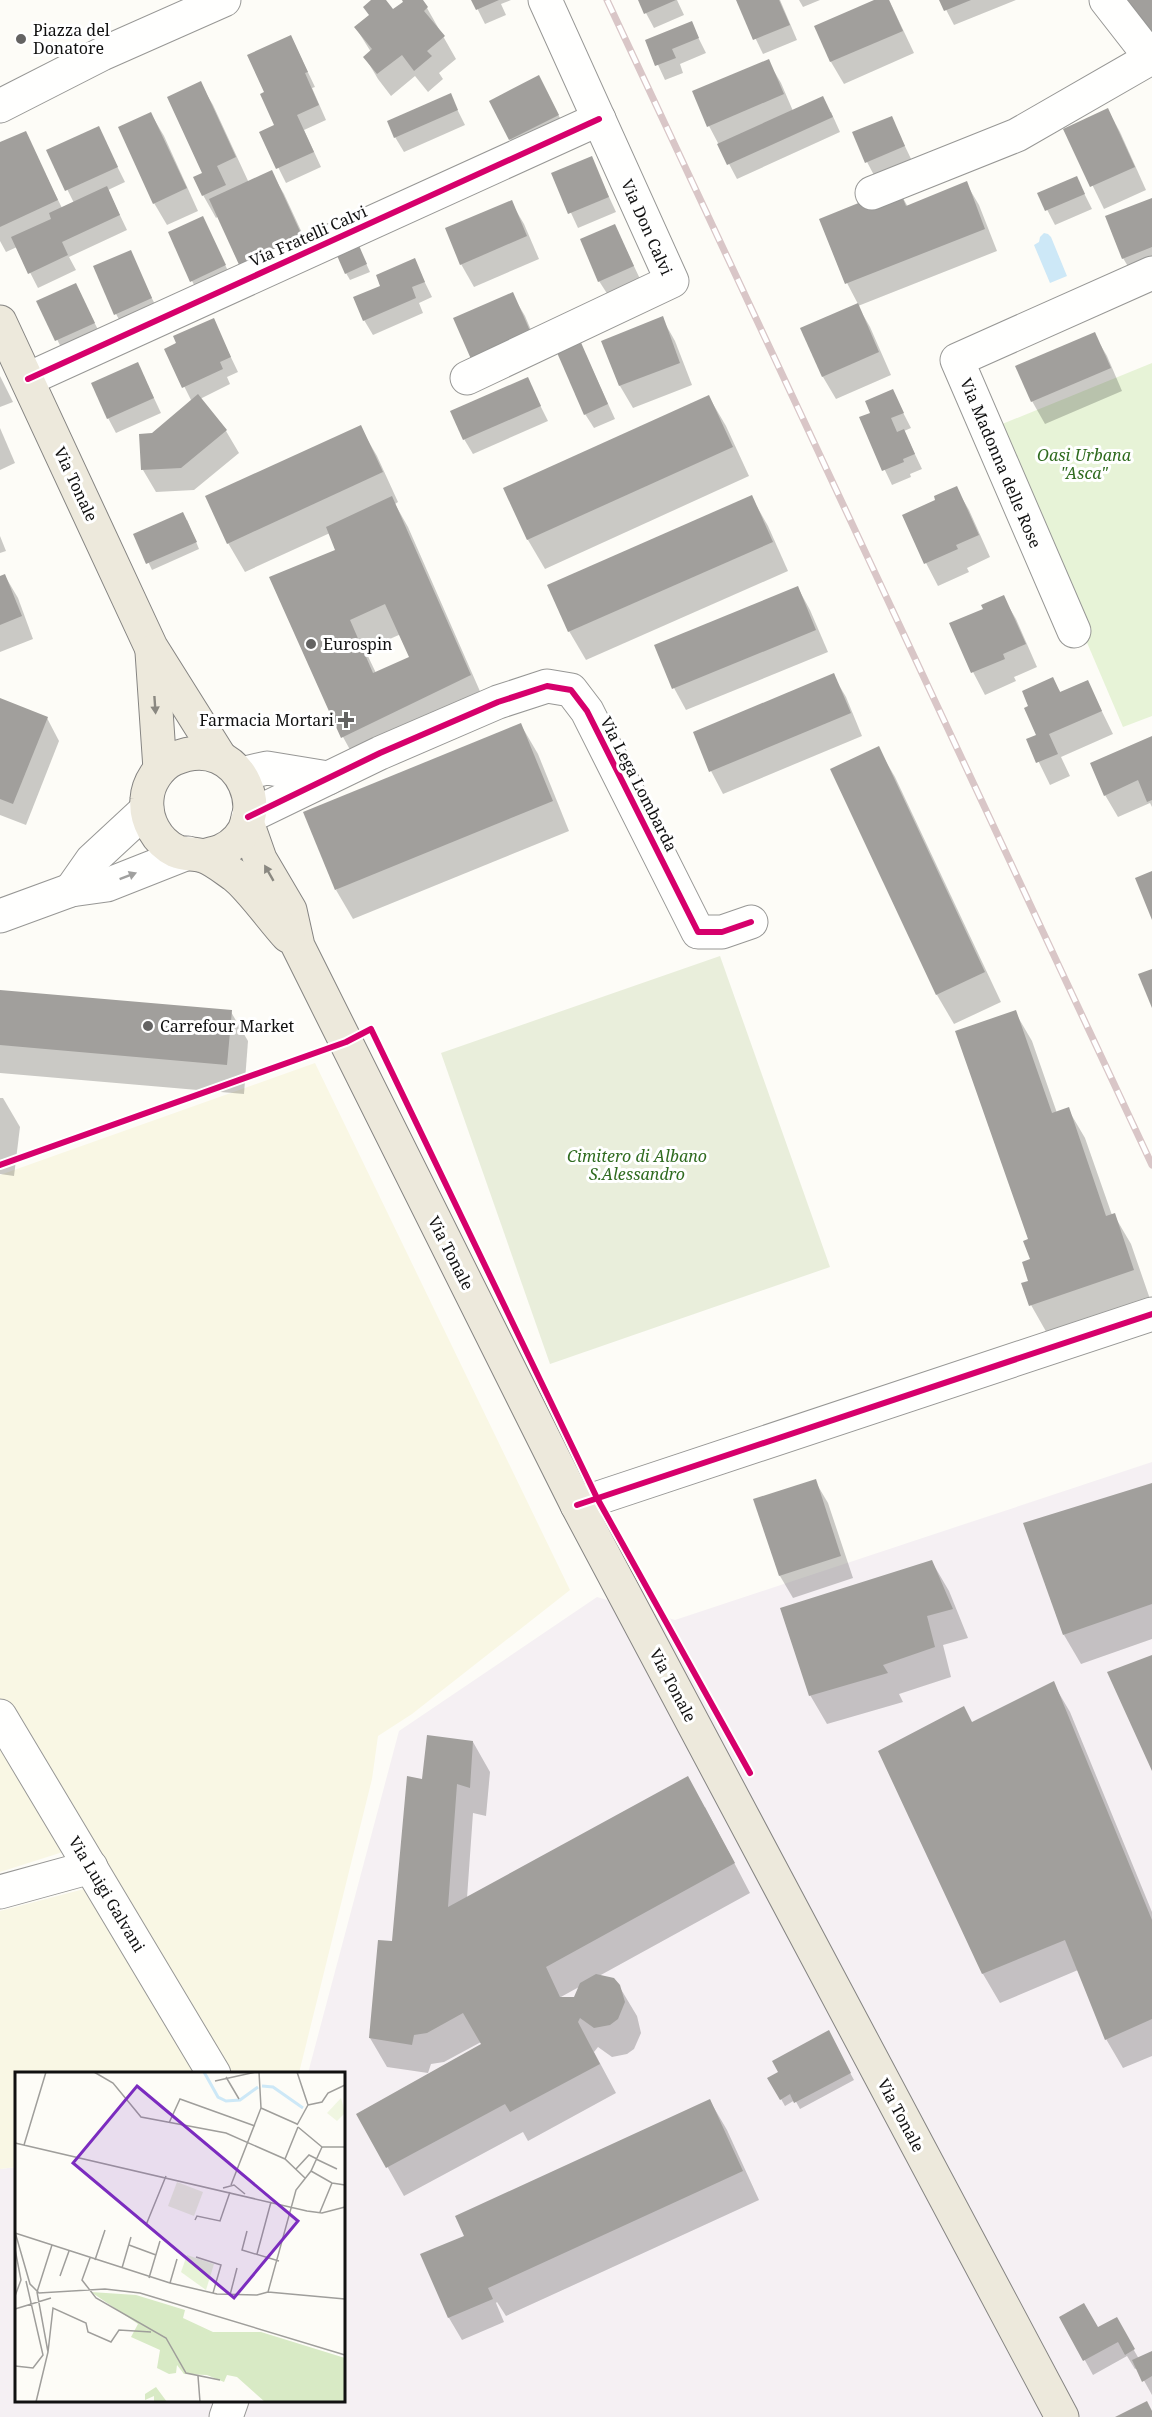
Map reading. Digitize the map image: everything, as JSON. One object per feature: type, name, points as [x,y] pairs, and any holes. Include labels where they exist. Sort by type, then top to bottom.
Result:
[{"type":"main road","name":"Via Tonale","points":[[0,322],[151,647],[248,791],[250,805],[248,820],[260,859],[290,910],[298,946],[577,1505],[1062,2417]]},
{"type":"main road","name":"Via Tonale","points":[[151,647],[160,769],[150,784],[147,799],[147,809],[153,830],[165,843],[178,852],[196,855],[236,877],[298,946]]},
{"type":"main road","points":[[160,769],[169,761],[186,754],[202,753],[230,766]]},
{"type":"main road","points":[[196,855],[221,851],[231,845],[248,820]]},
{"type":"street","points":[[0,106],[102,54],[224,0]]},
{"type":"street","name":"Via Don Calvi","points":[[467,378],[672,281],[545,0]]},
{"type":"street","points":[[872,193],[1017,135],[1151,59],[1106,0]]},
{"type":"street","name":"Via Fratelli Calvi","points":[[28,379],[599,119]]},
{"type":"street","name":"Via Madonna delle Rose","points":[[1074,631],[957,360],[1152,273]]},
{"type":"street","name":"Via Lega Lombarda","points":[[248,820],[380,753],[498,702],[547,686],[571,690],[586,711],[698,932],[722,932],[751,922]]},
{"type":"street","points":[[230,766],[267,768],[328,778]]},
{"type":"street","points":[[71,890],[92,860],[147,809]]},
{"type":"street","points":[[0,916],[71,890],[107,885],[196,855]]},
{"type":"street","points":[[577,1505],[1152,1314]]},
{"type":"street","name":"Via Luigi Galvani","points":[[0,1716],[213,2072]]},
{"type":"street","points":[[0,1892],[91,1867]]},
{"type":"street","points":[[226,2417],[231,2402]]},
{"type":"shaded area","points":[[315,1063],[570,1590],[412,1714],[378,1736],[372,1779],[299,2072],[230,2072],[0,1698],[0,1175]]},
{"type":"shaded area","points":[[1152,1462],[1152,2417],[0,2417],[0,2169],[15,2167],[15,2402],[345,2402],[345,2072],[308,2072],[399,1731],[597,1597],[675,1620]]},
{"type":"shaded area","points":[[0,1745],[66,1851],[0,1872]]},
{"type":"shaded area","points":[[88,1888],[198,2072],[15,2072],[15,2167],[0,2169],[0,1911]]},
{"type":"green space","name":"Oasi Urbana \"Asca\"","points":[[1152,363],[1152,716],[1123,727],[995,427]]},
{"type":"green space","name":"Cimitero di Albano S.Alessandro","points":[[720,956],[830,1267],[550,1364],[441,1053]]},
{"type":"water","points":[[1044,233],[1051,237],[1067,276],[1050,283],[1034,245],[1039,242]]},
{"type":"building","points":[[371,0],[386,0],[393,9],[403,2],[402,0],[423,0],[428,7],[424,11],[445,36],[427,51],[432,56],[414,71],[402,55],[377,74],[363,57],[372,49],[354,27],[369,15],[363,7]]},
{"type":"building","points":[[471,0],[499,0],[476,10]]},
{"type":"building","points":[[638,0],[676,0],[644,14]]},
{"type":"building","points":[[736,0],[779,0],[790,25],[753,40]]},
{"type":"building","points":[[874,0],[889,0],[903,31],[830,62],[814,26]]},
{"type":"building","points":[[939,0],[971,0],[944,11]]},
{"type":"building","points":[[1125,0],[1152,0],[1152,33]]},
{"type":"building","points":[[692,21],[699,38],[672,49],[676,58],[655,66],[645,40]]},
{"type":"building","points":[[291,35],[308,72],[305,73],[319,105],[297,115],[314,152],[276,169],[259,132],[274,125],[260,94],[264,92],[247,55]]},
{"type":"building","points":[[769,59],[784,94],[707,127],[692,91]]},
{"type":"building","points":[[539,75],[559,115],[509,140],[489,101]]},
{"type":"building","points":[[201,81],[236,157],[217,166],[226,185],[202,196],[193,177],[202,173],[167,97]]},
{"type":"building","points":[[451,93],[458,110],[394,138],[387,121]]},
{"type":"building","points":[[823,96],[833,117],[727,165],[717,144]]},
{"type":"building","points":[[1108,108],[1135,167],[1090,187],[1063,129]]},
{"type":"building","points":[[151,112],[187,188],[153,204],[118,127]]},
{"type":"building","points":[[892,116],[905,146],[865,163],[852,132]]},
{"type":"building","points":[[99,126],[118,167],[65,191],[46,150]]},
{"type":"building","points":[[26,131],[58,200],[0,227],[0,142]]},
{"type":"building","points":[[592,156],[609,197],[568,214],[551,173]]},
{"type":"building","points":[[272,170],[304,240],[241,269],[209,199]]},
{"type":"building","points":[[1077,176],[1085,194],[1045,211],[1037,193]]},
{"type":"building","points":[[967,181],[985,229],[845,284],[819,219],[898,187],[906,206]]},
{"type":"building","points":[[107,186],[120,215],[62,242],[68,255],[28,274],[11,237],[51,219],[49,213]]},
{"type":"building","points":[[1152,198],[1152,247],[1122,259],[1105,216]]},
{"type":"building","points":[[512,200],[527,236],[460,265],[445,228]]},
{"type":"building","points":[[203,216],[226,265],[190,282],[168,232]]},
{"type":"building","points":[[615,224],[634,266],[598,282],[580,239]]},
{"type":"building","points":[[357,241],[367,264],[345,274],[335,251]]},
{"type":"building","points":[[131,250],[152,298],[114,315],[93,266]]},
{"type":"building","points":[[415,258],[425,282],[412,287],[416,298],[363,321],[353,297],[380,286],[376,275]]},
{"type":"building","points":[[76,283],[95,323],[55,341],[36,301]]},
{"type":"building","points":[[513,292],[531,333],[471,359],[453,318]]},
{"type":"building","points":[[858,303],[879,352],[822,377],[800,328]]},
{"type":"building","points":[[663,316],[680,363],[619,386],[601,341]]},
{"type":"building","points":[[214,318],[231,357],[220,362],[223,369],[182,388],[164,349],[176,343],[173,336]]},
{"type":"building","points":[[1095,332],[1111,368],[1031,402],[1015,366]]},
{"type":"building","points":[[579,338],[608,404],[584,415],[555,348]]},
{"type":"building","points":[[138,362],[154,398],[107,419],[91,383]]},
{"type":"building","points":[[528,377],[541,406],[463,440],[450,411]]},
{"type":"building","points":[[893,389],[904,413],[891,418],[897,432],[904,429],[915,454],[903,459],[904,462],[882,471],[859,417],[870,413],[865,401]]},
{"type":"building","points":[[198,394],[227,430],[181,468],[141,470],[139,434],[152,433]]},
{"type":"building","points":[[709,395],[733,447],[527,540],[503,488]]},
{"type":"building","points":[[361,425],[383,472],[227,544],[205,496]]},
{"type":"building","points":[[957,486],[979,535],[956,545],[958,549],[924,564],[902,515],[935,500],[934,496]]},
{"type":"building","points":[[752,495],[773,542],[568,632],[547,585]]},
{"type":"building","points":[[392,496],[471,675],[341,738],[269,577],[335,550],[326,527]],"holes":[[[385,604],[409,657],[373,673],[350,620]]]},
{"type":"building","points":[[183,512],[197,542],[146,564],[133,534]]},
{"type":"building","points":[[5,574],[22,616],[0,625],[0,576]]},
{"type":"building","points":[[798,586],[816,630],[672,689],[654,645]]},
{"type":"building","points":[[1004,595],[1026,644],[1003,654],[1005,659],[971,673],[949,623],[983,609],[981,605]]},
{"type":"building","points":[[834,673],[851,713],[709,772],[693,732]]},
{"type":"building","points":[[1053,677],[1060,692],[1088,680],[1102,711],[1049,734],[1058,754],[1036,763],[1026,739],[1036,735],[1024,708],[1028,706],[1022,691]]},
{"type":"building","points":[[0,698],[48,717],[13,804],[0,799]]},
{"type":"building","points":[[521,723],[553,801],[335,890],[303,812]]},
{"type":"building","points":[[1152,736],[1152,800],[1147,802],[1138,780],[1104,796],[1090,763]]},
{"type":"building","points":[[879,746],[985,972],[936,995],[830,769]]},
{"type":"building","points":[[1152,871],[1152,920],[1135,878]]},
{"type":"building","points":[[1152,969],[1152,1008],[1138,974]]},
{"type":"building","points":[[0,990],[232,1010],[227,1065],[0,1045]]},
{"type":"building","points":[[1016,1010],[1052,1113],[1069,1107],[1106,1216],[1115,1213],[1134,1270],[1029,1306],[1021,1283],[1028,1281],[1022,1262],[1030,1259],[1023,1241],[1028,1239],[955,1031]]},
{"type":"building","points":[[816,1479],[841,1556],[779,1576],[753,1499]]},
{"type":"building","points":[[1152,1483],[1152,1604],[1063,1635],[1023,1523]]},
{"type":"building","points":[[932,1560],[953,1609],[927,1616],[935,1647],[883,1665],[888,1673],[809,1696],[780,1608]]},
{"type":"building","points":[[1152,1655],[1152,1771],[1107,1672]]},
{"type":"building","points":[[1054,1681],[1152,1920],[1152,2019],[1105,2040],[1065,1940],[982,1974],[878,1751],[964,1706],[972,1722]]},
{"type":"building","points":[[427,1735],[473,1741],[470,1788],[457,1784],[448,1907],[688,1776],[735,1863],[546,1967],[560,1997],[574,1997],[580,1983],[596,1974],[614,1978],[620,1985],[625,2002],[618,2019],[610,2025],[594,2028],[580,2018],[578,2022],[600,2064],[510,2112],[505,2104],[386,2168],[356,2114],[481,2044],[463,2013],[427,2033],[414,2035],[412,2045],[369,2038],[378,1940],[392,1941],[407,1776],[422,1779]]},
{"type":"building","points":[[829,2030],[851,2073],[794,2103],[790,2094],[780,2100],[767,2078],[778,2072],[772,2061]]},
{"type":"building","points":[[710,2099],[743,2171],[488,2288],[493,2299],[448,2318],[420,2254],[464,2236],[455,2216]]},
{"type":"building","points":[[1084,2303],[1098,2327],[1117,2317],[1135,2349],[1125,2355],[1118,2342],[1083,2361],[1059,2317]]},
{"type":"building","points":[[1152,2351],[1152,2376],[1142,2382],[1132,2360]]},
{"type":"building","points":[[1147,2401],[1152,2417],[1115,2417]]},
{"type":"railway","points":[[607,0],[1152,1165]]},
{"type":"cycle path","points":[[28,379],[599,119]]},
{"type":"cycle path","points":[[248,817],[380,753],[498,702],[547,686],[571,690],[587,711],[698,932],[722,932],[751,922]]},
{"type":"cycle path","points":[[0,1165],[346,1042],[371,1029],[597,1498],[750,1773]]},
{"type":"cycle path","points":[[577,1505],[1152,1314]]},
{"type":"place","name":"Piazza del Donatore","points":[[21,39]]},
{"type":"place","name":"Eurospin","points":[[311,644]]},
{"type":"place","name":"Farmacia Mortari","points":[[346,720]]},
{"type":"place","name":"Carrefour Market","points":[[148,1026]]}]
